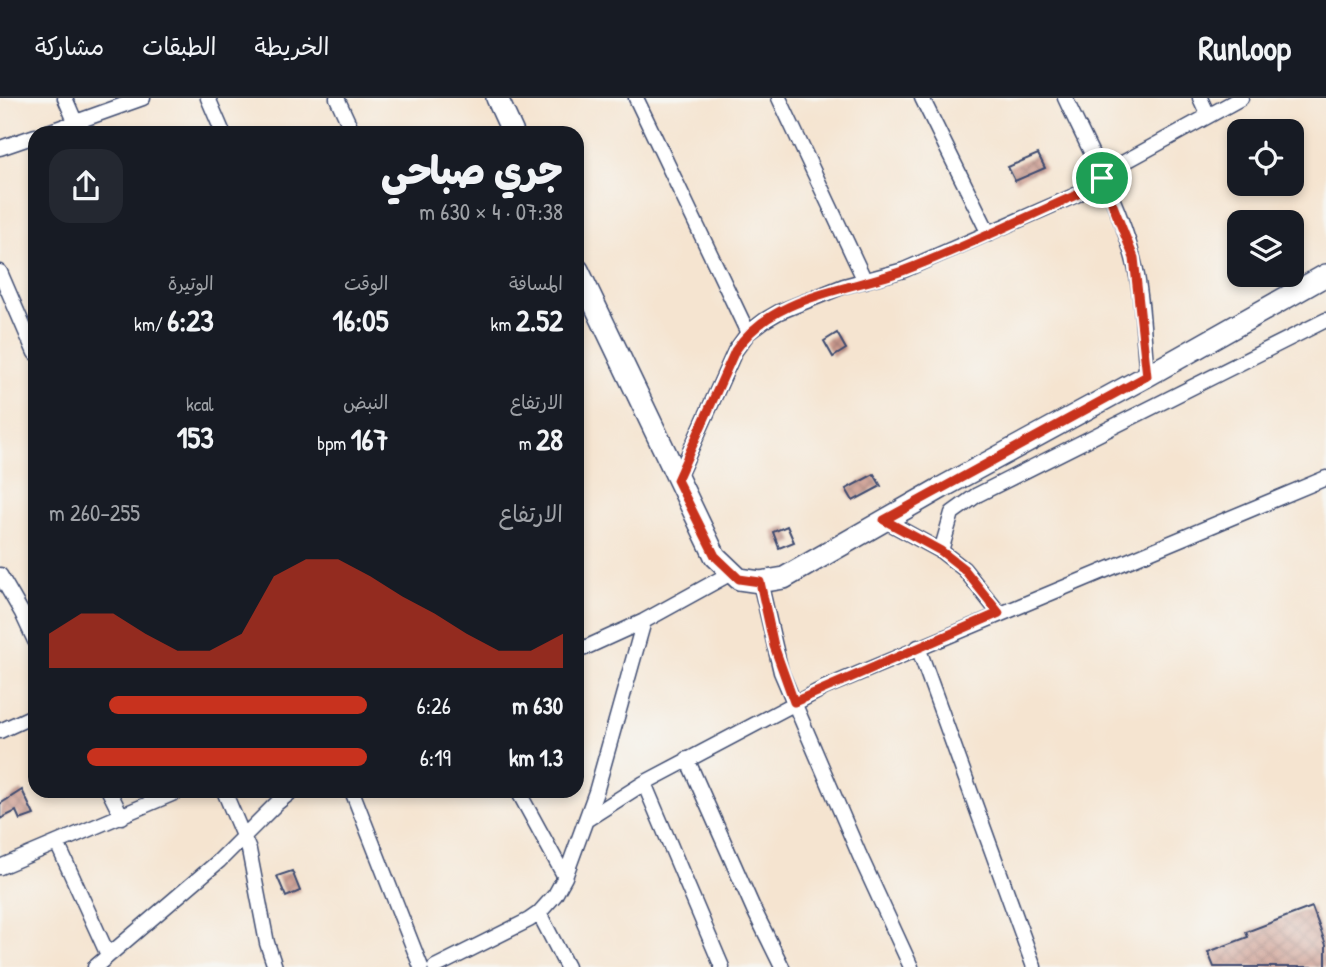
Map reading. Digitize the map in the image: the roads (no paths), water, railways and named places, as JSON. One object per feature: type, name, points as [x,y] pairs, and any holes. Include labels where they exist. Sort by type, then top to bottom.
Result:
[{"type":"main road","points":[[497,98],[510,126]]},
{"type":"main road","points":[[584,283],[715,556],[739,579],[760,582],[784,578],[1326,275]]},
{"type":"street","points":[[65,98],[77,126]]},
{"type":"street","points":[[82,126],[143,98]]},
{"type":"street","points":[[208,98],[220,126]]},
{"type":"street","points":[[337,98],[349,126]]},
{"type":"street","points":[[636,98],[748,333]]},
{"type":"street","points":[[779,98],[865,281]]},
{"type":"street","points":[[922,98],[989,234]]},
{"type":"street","points":[[1065,98],[1102,178],[1134,258],[1147,376]]},
{"type":"street","points":[[1200,98],[1208,115]]},
{"type":"street","points":[[677,480],[735,351],[748,333],[779,312],[830,291],[904,270],[1076,195],[1119,165],[1241,98]]},
{"type":"street","points":[[0,148],[28,138]]},
{"type":"street","points":[[0,272],[28,337]]},
{"type":"street","points":[[941,551],[952,513],[977,495],[1326,320]]},
{"type":"street","points":[[586,820],[644,783],[794,702],[999,613],[1326,478]]},
{"type":"street","points":[[884,520],[941,551],[964,569],[999,613]]},
{"type":"street","points":[[584,648],[644,621],[731,573]]},
{"type":"street","points":[[0,575],[28,609]]},
{"type":"street","points":[[760,582],[774,646],[794,702],[911,967]]},
{"type":"street","points":[[435,967],[539,913],[555,895],[565,877],[609,750],[644,621]]},
{"type":"street","points":[[918,648],[1034,967]]},
{"type":"street","points":[[0,732],[28,718]]},
{"type":"street","points":[[687,759],[782,967]]},
{"type":"street","points":[[644,783],[722,967]]},
{"type":"street","points":[[112,798],[122,817]]},
{"type":"street","points":[[0,867],[164,798]]},
{"type":"street","points":[[227,798],[245,837],[267,943],[275,967]]},
{"type":"street","points":[[95,967],[245,837],[283,798]]},
{"type":"street","points":[[355,798],[421,967]]},
{"type":"street","points":[[522,798],[565,877]]},
{"type":"street","points":[[57,843],[108,955]]},
{"type":"street","points":[[539,913],[567,967]]}]
